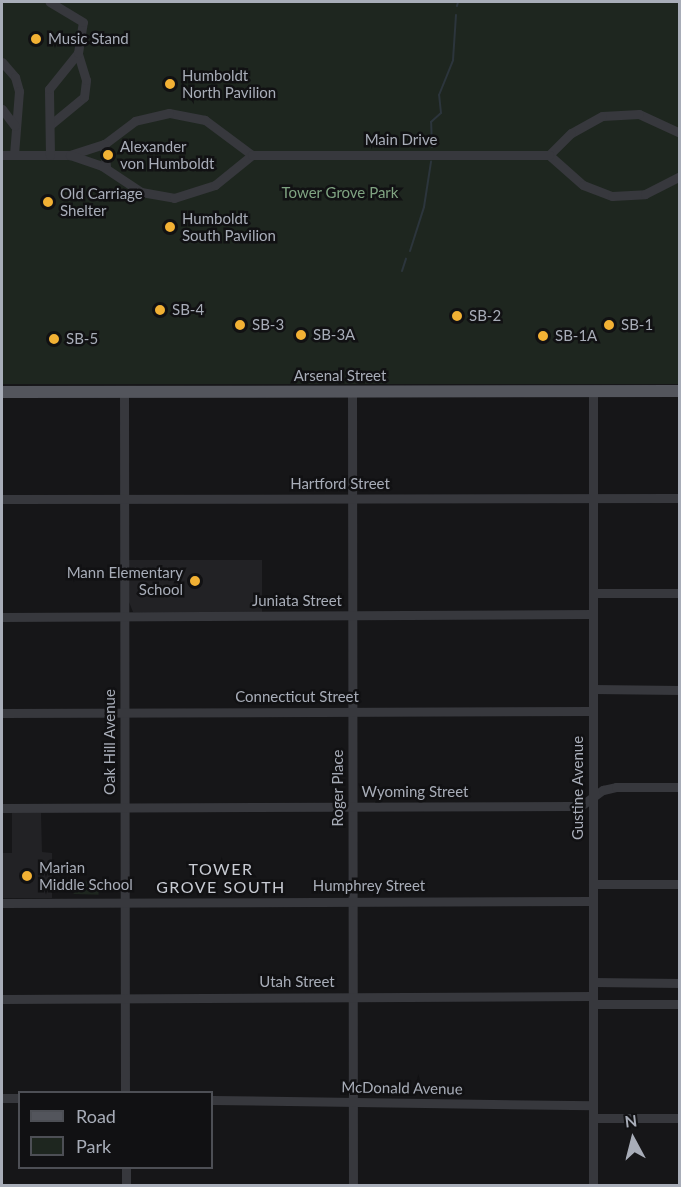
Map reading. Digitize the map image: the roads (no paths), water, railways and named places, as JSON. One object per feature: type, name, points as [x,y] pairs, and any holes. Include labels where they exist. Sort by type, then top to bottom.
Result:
[{"type":"main road","name":"Arsenal Street","points":[[2,392],[680,391]]},
{"type":"street","points":[[50,2],[83,22],[78,52],[86,80],[81,100],[50,125]]},
{"type":"street","points":[[50,155],[49,89],[78,52]]},
{"type":"street","points":[[2,62],[18,84],[14,155]]},
{"type":"street","points":[[61,71],[76,71],[86,80]]},
{"type":"street","points":[[2,110],[15,126]]},
{"type":"street","points":[[680,133],[653,118],[623,112],[585,124],[549,155],[583,185],[612,196],[645,194],[680,176]]},
{"type":"street","points":[[2,155],[70,155],[104,144],[140,119],[182,113],[218,128],[252,155],[214,185],[174,198],[141,192],[106,168],[70,155]]},
{"type":"street","points":[[104,144],[106,168]]},
{"type":"street","name":"Main Drive","points":[[252,155],[549,155]]},
{"type":"street","name":"Gustine Avenue","points":[[593,391],[593,1185]]},
{"type":"street","name":"Oak Hill Avenue","points":[[124,392],[125,1091]]},
{"type":"street","name":"Roger Place","points":[[352,392],[353,1185]]},
{"type":"street","name":"Hartford Street","points":[[2,499],[680,498]]},
{"type":"street","points":[[593,593],[680,593]]},
{"type":"street","name":"Juniata Street","points":[[2,617],[593,614]]},
{"type":"street","points":[[593,689],[680,690]]},
{"type":"street","name":"Connecticut Street","points":[[2,712],[593,711]]},
{"type":"street","name":"Wyoming Street","points":[[2,808],[572,806],[585,804],[593,796],[616,787],[680,787]]},
{"type":"street","points":[[593,884],[680,884]]},
{"type":"street","name":"Humphrey Street","points":[[2,903],[593,901]]},
{"type":"street","points":[[593,982],[680,982]]},
{"type":"street","name":"Utah Street","points":[[2,999],[353,997],[593,1000],[680,1004]]},
{"type":"street","points":[[2,1098],[18,1098]]},
{"type":"street","name":"McDonald Avenue","points":[[213,1100],[593,1105]]},
{"type":"street","points":[[593,1118],[680,1118]]},
{"type":"street","points":[[126,1169],[126,1185]]},
{"type":"waterway","points":[[457,6],[458,2]]},
{"type":"waterway","points":[[432,147],[431,122],[441,113],[439,95],[453,60],[456,15]]},
{"type":"waterway","points":[[410,251],[424,207],[431,162]]},
{"type":"waterway","points":[[402,271],[406,259]]},
{"type":"place","name":"Music Stand","points":[[36,39]]},
{"type":"place","name":"Humboldt North Pavilion","points":[[170,84]]},
{"type":"place","name":"Alexander von Humboldt","points":[[108,155]]},
{"type":"place","name":"Old Carriage Shelter","points":[[48,202]]},
{"type":"place","name":"Humboldt South Pavilion","points":[[170,227]]},
{"type":"place","name":"SB-4","points":[[160,310]]},
{"type":"place","name":"SB-2","points":[[457,316]]},
{"type":"place","name":"SB-3","points":[[240,325]]},
{"type":"place","name":"SB-1","points":[[609,325]]},
{"type":"place","name":"SB-3A","points":[[301,335]]},
{"type":"place","name":"SB-1A","points":[[543,336]]},
{"type":"place","name":"SB-5","points":[[54,339]]},
{"type":"place","name":"Mann Elementary School","points":[[195,581]]},
{"type":"place","name":"Marian Middle School","points":[[27,876]]},
{"type":"district","name":"TOWER GROVE SOUTH","points":[[221,878]]},
{"type":"park label","name":"Tower Grove Park","points":[[340,193]]}]
